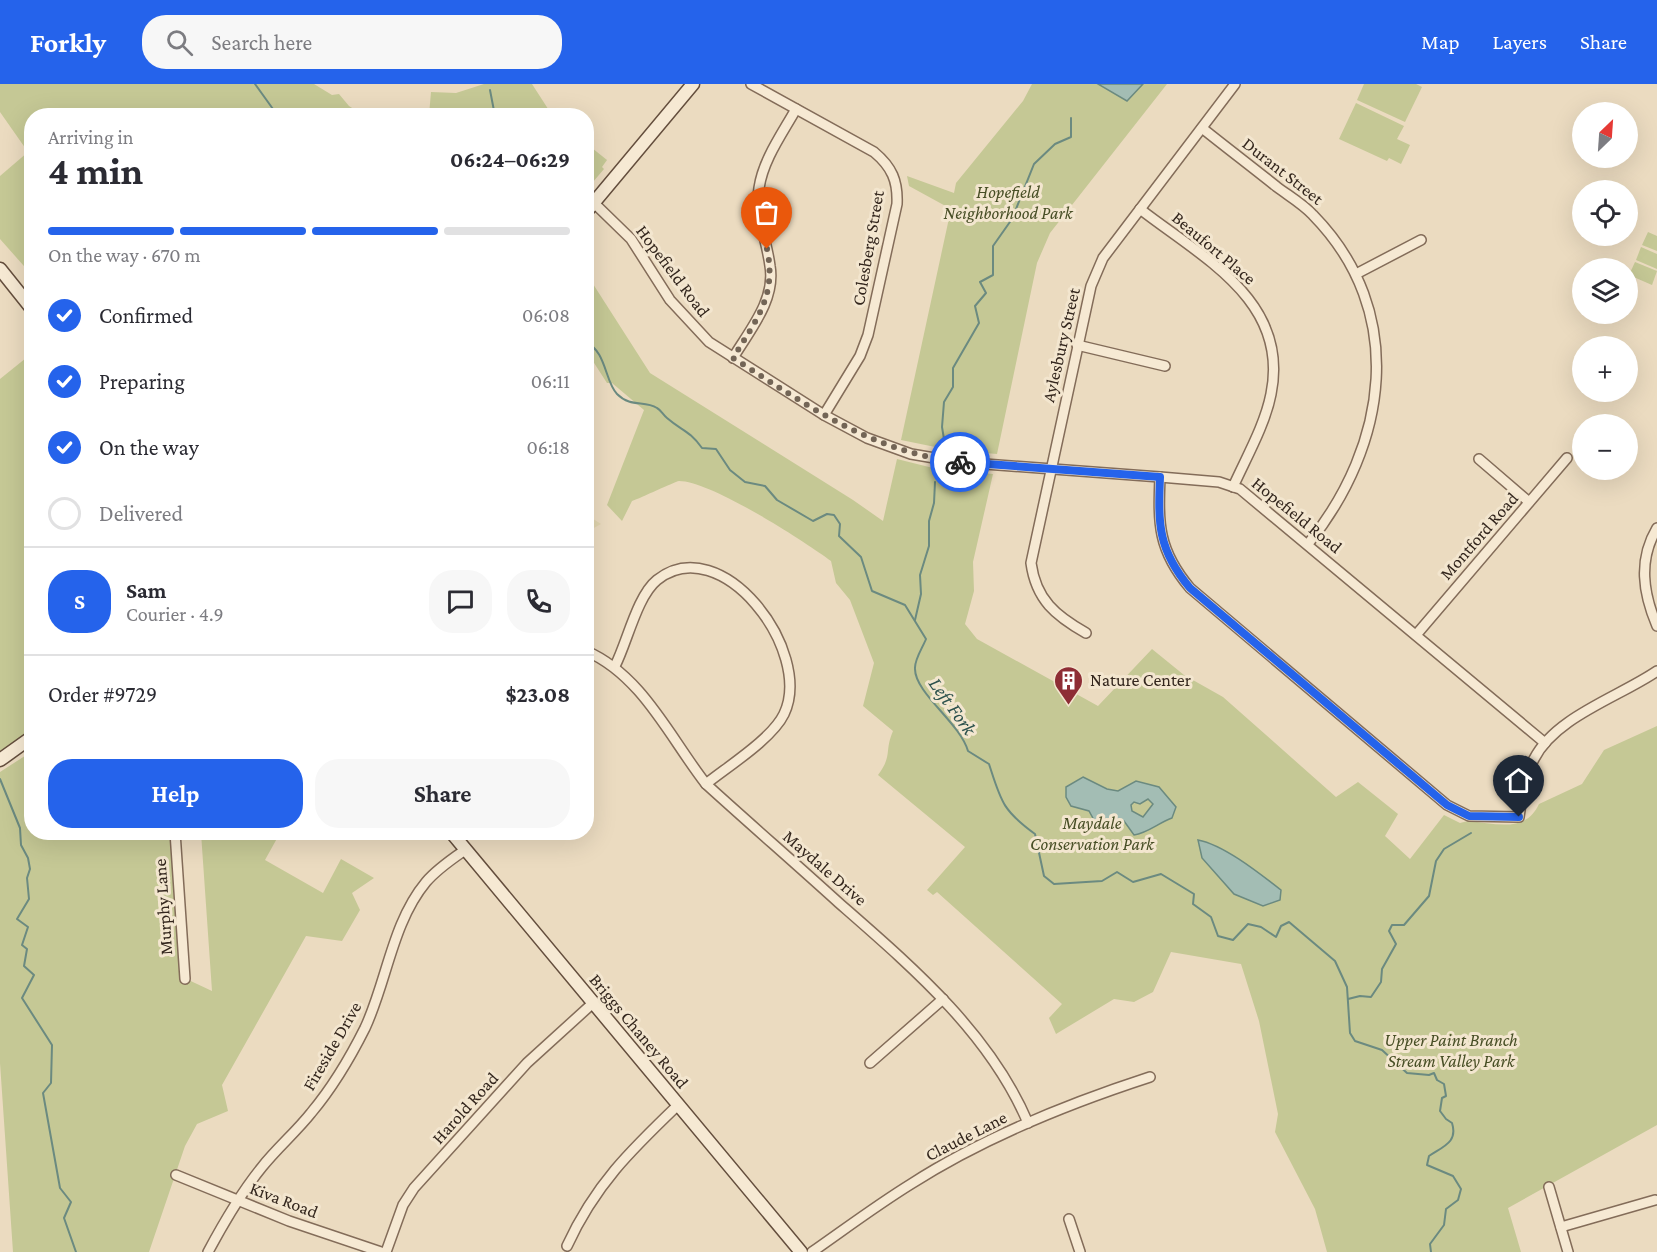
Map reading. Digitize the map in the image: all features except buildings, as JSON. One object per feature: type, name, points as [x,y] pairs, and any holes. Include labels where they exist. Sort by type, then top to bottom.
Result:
[{"type":"main road","points":[[594,203],[693,84]]},
{"type":"main road","points":[[0,269],[24,299]]},
{"type":"main road","points":[[0,760],[24,743]]},
{"type":"main road","name":"Briggs Chaney Road","points":[[457,840],[801,1252]]},
{"type":"street","name":"Colesberg Street","points":[[751,84],[874,152],[886,162],[897,188],[897,204],[868,335],[860,356],[824,415]]},
{"type":"street","name":"Aylesbury Street","points":[[1086,633],[1049,609],[1039,594],[1032,573],[1033,547],[1077,345],[1096,272],[1140,209],[1235,84]]},
{"type":"street","points":[[733,358],[762,310],[769,289],[770,266],[760,216],[758,191],[768,161],[796,109]]},
{"type":"street","name":"Durant Street","points":[[1202,128],[1312,213],[1335,240],[1356,274],[1376,335],[1378,370],[1375,402],[1365,440],[1342,496],[1308,544]]},
{"type":"street","name":"Beaufort Place","points":[[1140,209],[1235,283],[1254,303],[1270,336],[1274,372],[1271,396],[1233,487]]},
{"type":"street","name":"Hopefield Road","points":[[594,211],[631,239],[686,320],[709,342],[824,415],[867,438],[911,454],[958,462],[1219,482],[1257,500],[1545,744]]},
{"type":"street","points":[[1356,274],[1421,240]]},
{"type":"street","points":[[1077,345],[1165,366]]},
{"type":"street","name":"Montford Road","points":[[1416,635],[1567,458]]},
{"type":"street","points":[[1479,459],[1529,502]]},
{"type":"street","points":[[1160,477],[1158,520],[1161,539],[1169,559],[1190,588],[1447,805],[1469,816],[1519,817],[1528,771],[1545,744],[1570,721],[1657,671]]},
{"type":"street","points":[[1657,528],[1646,554],[1643,578],[1648,605],[1657,626]]},
{"type":"street","points":[[615,666],[650,587],[657,580],[680,567],[698,566],[712,571],[738,588],[761,612],[776,634],[788,662],[792,687],[788,703],[783,717],[773,729],[706,784]]},
{"type":"street","name":"Maydale Drive","points":[[594,655],[615,666],[640,690],[679,751],[706,784],[903,958],[943,999],[990,1059],[1021,1107],[1028,1123]]},
{"type":"street","name":"Murphy Lane","points":[[176,840],[185,979]]},
{"type":"street","name":"Fireside Drive","points":[[207,1252],[237,1200],[262,1167],[312,1113],[339,1076],[364,1029],[382,986],[409,906],[427,881],[465,850]]},
{"type":"street","points":[[870,1063],[943,999]]},
{"type":"street","name":"Harold Road","points":[[386,1252],[403,1205],[414,1188],[528,1063],[593,1003]]},
{"type":"street","name":"Claude Lane","points":[[812,1252],[912,1183],[1028,1123],[1079,1100],[1150,1077]]},
{"type":"street","points":[[567,1246],[582,1214],[608,1176],[678,1106]]},
{"type":"street","name":"Kiva Road","points":[[176,1175],[289,1221],[381,1252]]},
{"type":"street","points":[[1550,1187],[1568,1252]]},
{"type":"street","points":[[1562,1227],[1655,1200]]},
{"type":"street","points":[[1069,1219],[1080,1252]]},
{"type":"shaded area","points":[[594,520],[601,524],[594,528]]},
{"type":"green space","points":[[0,84],[314,84],[332,95],[339,94],[352,108],[24,108],[24,146],[0,112]]},
{"type":"green space","points":[[484,84],[532,84],[547,108],[430,108],[431,92],[456,93]]},
{"type":"green space","name":"Hopefield Neighborhood Park","points":[[1032,84],[1167,84],[1050,233],[1037,263],[997,454],[950,450],[901,440],[951,209],[909,186],[907,176],[954,193],[956,183],[1023,101]]},
{"type":"green space","points":[[1364,84],[1416,84],[1422,87],[1405,122],[1357,100]]},
{"type":"green space","points":[[1356,103],[1404,126],[1397,139],[1410,145],[1401,164],[1389,158],[1387,161],[1339,139]]},
{"type":"green space","points":[[594,150],[607,160],[602,167],[604,169],[594,181]]},
{"type":"green space","points":[[24,155],[24,266],[0,239],[0,176]]},
{"type":"green space","points":[[1648,232],[1657,236],[1657,251],[1642,245]]},
{"type":"green space","points":[[1641,247],[1657,254],[1657,269],[1638,261],[1637,258]]},
{"type":"green space","points":[[1638,263],[1657,271],[1652,285],[1638,279]]},
{"type":"green space","points":[[594,286],[650,373],[883,521],[897,459],[937,469],[993,474],[973,562],[974,591],[965,624],[977,639],[1098,706],[1152,649],[1184,675],[1223,697],[1336,797],[1358,782],[1398,814],[1385,836],[1410,859],[1444,815],[1460,823],[1468,821],[1508,824],[1526,820],[1539,804],[1582,784],[1604,750],[1657,726],[1657,1125],[1508,1208],[1521,1252],[1327,1252],[1315,1209],[1275,1132],[1278,1114],[1259,1021],[1241,964],[1171,952],[1153,992],[1134,1002],[1114,999],[1056,1034],[1049,1018],[1062,1004],[937,892],[933,895],[927,890],[965,847],[878,775],[887,758],[893,731],[863,706],[874,663],[850,600],[836,583],[831,561],[734,501],[694,484],[679,481],[632,501],[622,521],[607,505],[644,410],[612,383],[607,383],[594,363]]},
{"type":"green space","points":[[24,360],[24,741],[0,757],[0,379]]},
{"type":"green space","points":[[24,757],[24,840],[171,840],[180,976],[212,991],[201,840],[276,840],[265,860],[323,893],[341,859],[374,878],[352,893],[360,910],[342,941],[306,936],[222,1085],[228,1111],[197,1124],[185,1146],[149,1252],[13,1252],[0,1063],[0,772]]},
{"type":"water","points":[[1098,84],[1143,84],[1127,101]]},
{"type":"water","points":[[1083,777],[1107,789],[1118,791],[1136,781],[1159,787],[1176,807],[1172,818],[1134,835],[1124,821],[1094,820],[1089,811],[1071,806],[1066,797],[1066,787]],"holes":[[[1148,799],[1153,804],[1143,817],[1132,811],[1131,805],[1134,802],[1140,804]]]},
{"type":"water","points":[[1198,840],[1219,848],[1252,868],[1281,890],[1280,900],[1263,906],[1234,894],[1202,858]]},
{"type":"waterway","points":[[255,84],[272,108]]},
{"type":"waterway","name":"Left Fork","points":[[490,90],[493,108]]},
{"type":"waterway","points":[[944,439],[942,427],[944,402],[953,387],[953,368],[979,323],[975,306],[986,293],[980,282],[993,275],[993,246],[1012,219],[1034,164],[1055,144],[1071,137],[1071,118]]},
{"type":"waterway","name":"Left Fork","points":[[594,348],[598,352],[613,389],[622,398],[658,409],[702,448],[716,449],[730,470],[745,482],[765,486],[777,500],[813,521],[827,514],[834,515],[840,524],[839,536],[861,557],[872,591],[905,605],[926,639],[916,662],[917,678],[922,688],[963,740],[968,751],[989,764],[1000,796],[1009,811],[1035,834],[1044,876],[1054,884],[1102,881],[1117,872],[1133,882],[1161,874],[1194,894],[1193,904],[1211,917],[1218,936],[1233,940],[1248,924],[1261,927],[1276,937],[1281,926],[1289,922],[1335,961],[1347,987],[1350,1033],[1355,1041],[1382,1050],[1407,1073],[1429,1075],[1434,1073],[1437,1080],[1444,1084],[1446,1096],[1442,1098],[1440,1111],[1452,1123],[1453,1135],[1448,1143],[1429,1156],[1427,1165],[1453,1176],[1461,1189],[1458,1200],[1446,1209],[1444,1225],[1430,1244],[1431,1252]]},
{"type":"waterway","points":[[915,620],[921,594],[920,575],[929,546],[929,521],[934,503],[935,482]]},
{"type":"waterway","points":[[0,779],[20,828],[21,845],[28,858],[30,869],[27,878],[29,899],[17,919],[28,927],[22,945],[27,949],[24,966],[34,975],[22,998],[52,1045],[51,1083],[43,1093],[60,1188],[71,1202],[64,1218],[76,1252]]},
{"type":"waterway","points":[[1348,999],[1360,996],[1371,997],[1381,982],[1382,969],[1396,944],[1389,931],[1392,925],[1404,925],[1429,896],[1436,861],[1444,849],[1471,833]]},
{"type":"way so far","points":[[767,249],[771,273],[769,289],[762,310],[733,358],[846,429],[911,454],[960,462]]},
{"type":"place","name":"Nature Center","points":[[1069,706]]},
{"type":"route","points":[[960,462],[1160,477],[1158,520],[1161,539],[1176,571],[1190,588],[1447,805],[1469,816],[1519,817]]},
{"type":"park label","name":"Maydale Conservation Park","points":[[1092,834]]},
{"type":"park label","name":"Upper Paint Branch Stream Valley Park","points":[[1451,1050]]}]
